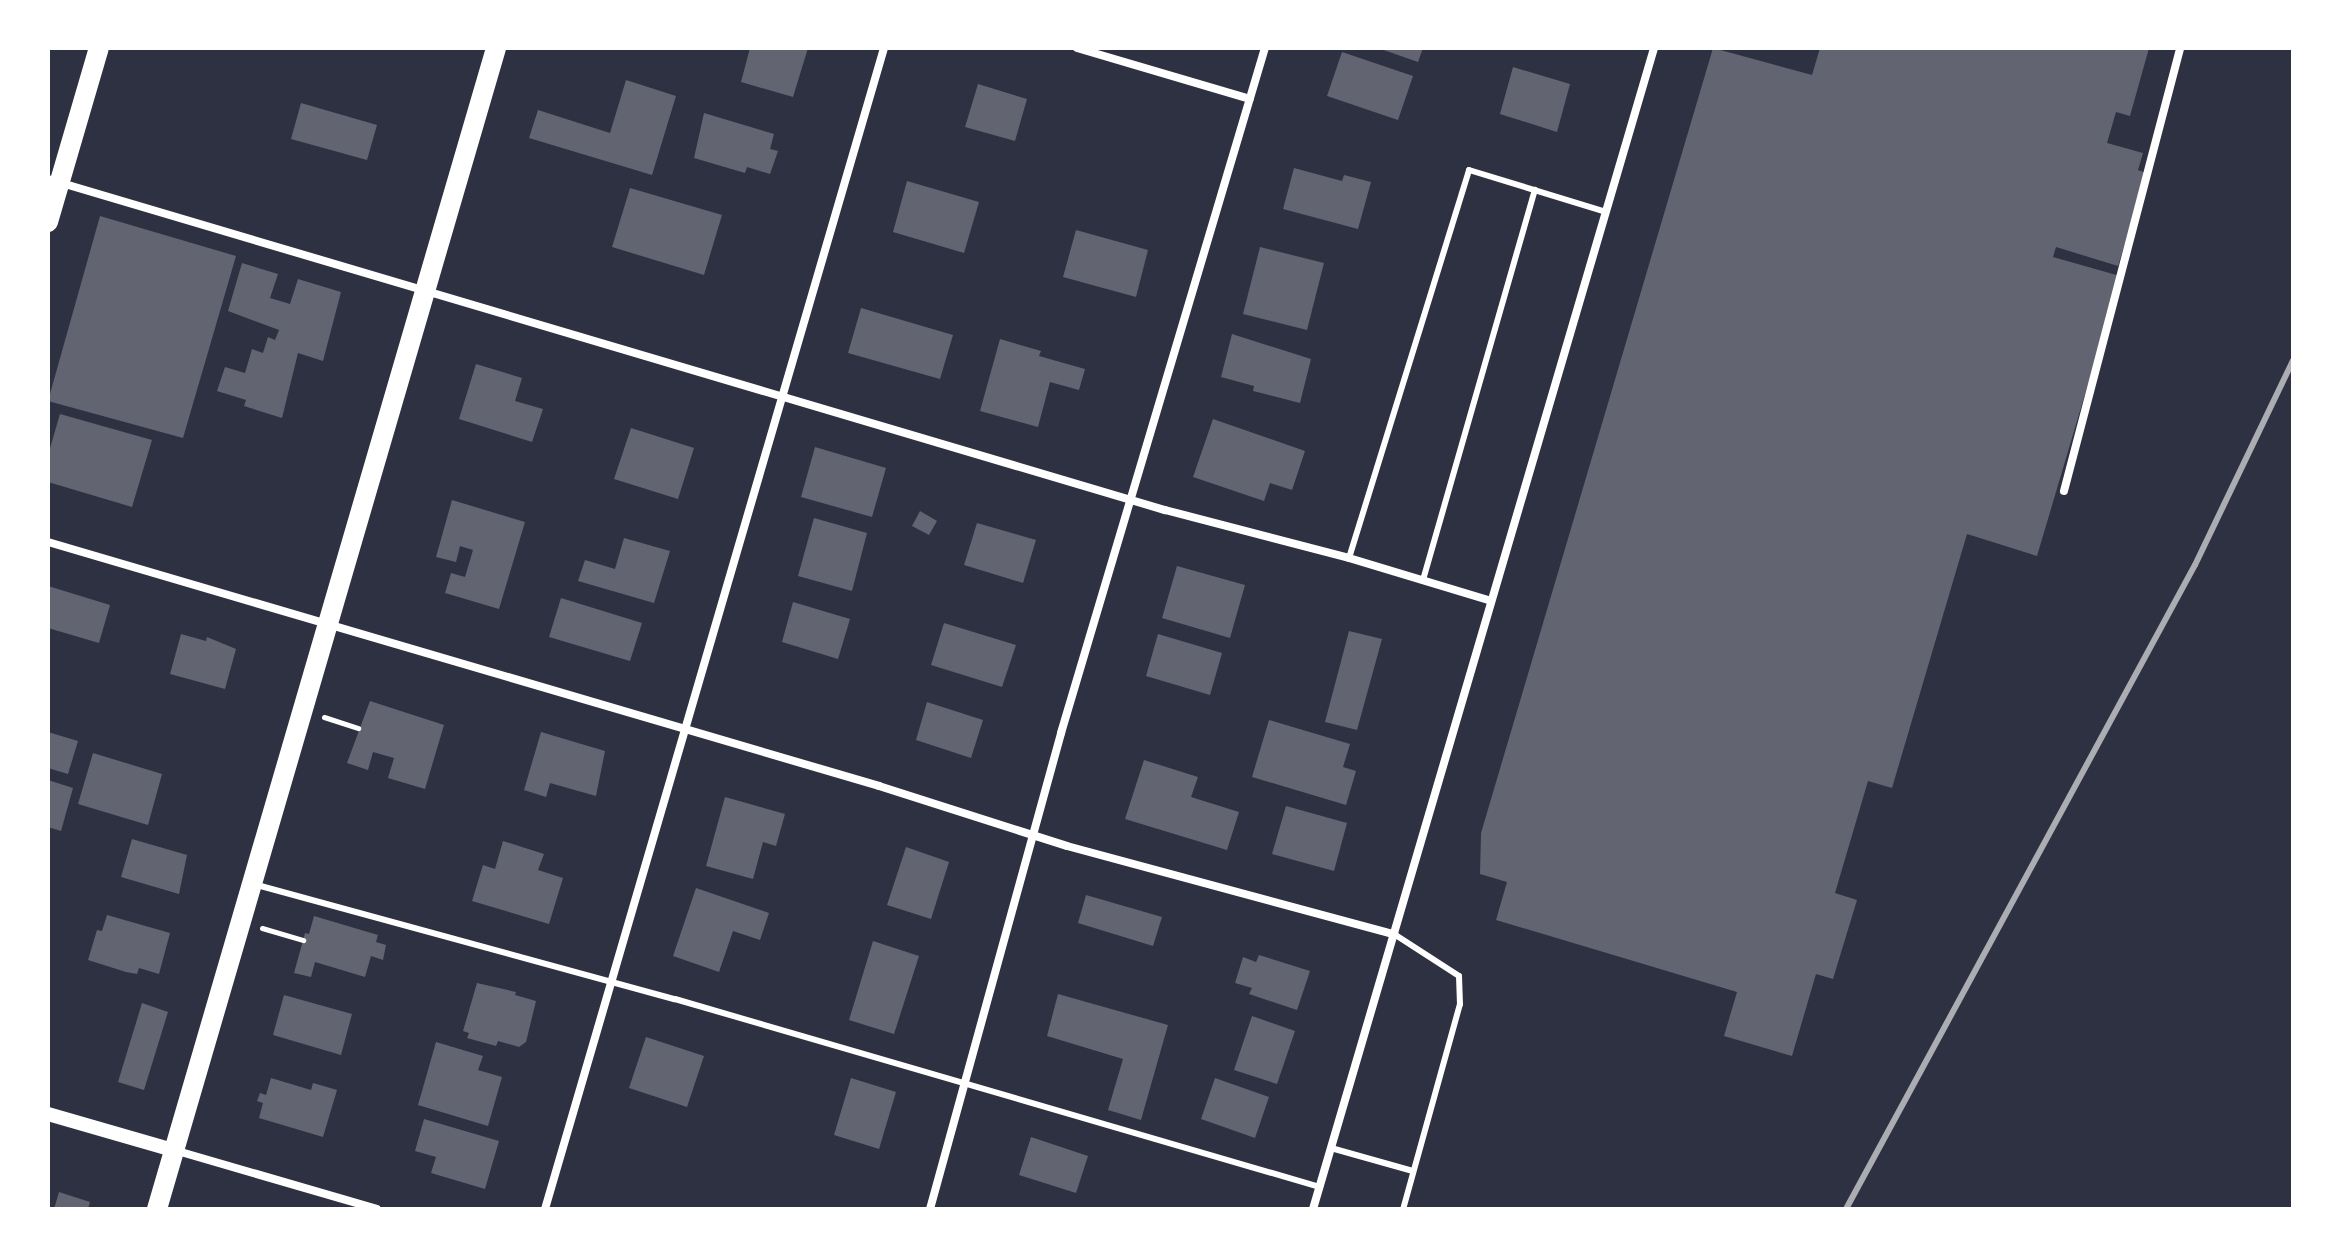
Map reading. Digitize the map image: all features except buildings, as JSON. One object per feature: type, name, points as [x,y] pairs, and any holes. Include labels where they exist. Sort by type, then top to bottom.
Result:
[{"type":"main road","points":[[48,222],[54,180],[99,48]]},
{"type":"main road","points":[[157,1209],[496,48]]},
{"type":"street","points":[[545,1209],[884,48]]},
{"type":"street","points":[[1077,48],[1250,99]]},
{"type":"street","points":[[930,1209],[1033,835],[1265,48]]},
{"type":"street","points":[[1313,1209],[1654,48]]},
{"type":"street","points":[[2064,491],[2180,48]]},
{"type":"street","points":[[54,180],[1132,500],[1349,558],[1491,601]]},
{"type":"street","points":[[48,542],[1033,835],[1394,934]]},
{"type":"street","points":[[48,1114],[377,1209]]},
{"type":"lane","points":[[1349,558],[1469,170],[1606,212]]},
{"type":"lane","points":[[1423,580],[1535,190]]},
{"type":"lane","points":[[251,883],[611,981],[1320,1187]]},
{"type":"lane","points":[[1394,934],[1459,976],[1460,1004],[1403,1209]]},
{"type":"lane","points":[[1331,1148],[1413,1171]]},
{"type":"path","points":[[301,710],[358,728]]},
{"type":"path","points":[[240,922],[303,940]]},
{"type":"railway","points":[[1846,1209],[2195,565],[2293,360]]}]
